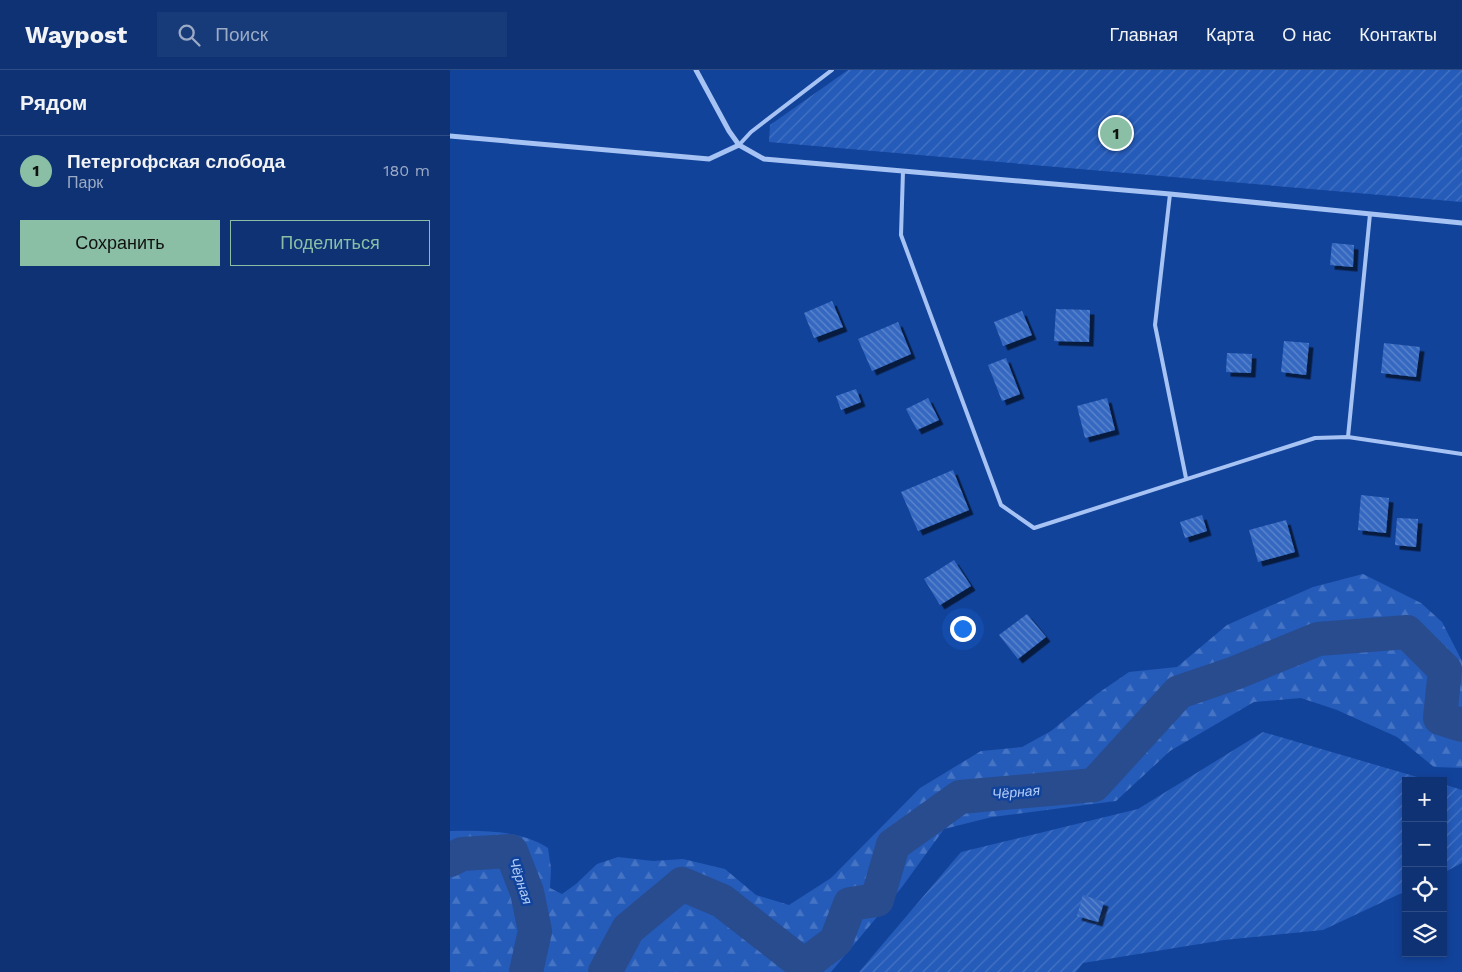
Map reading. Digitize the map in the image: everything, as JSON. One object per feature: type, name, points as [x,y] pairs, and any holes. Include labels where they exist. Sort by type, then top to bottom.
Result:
[{"type":"street","points":[[696,70],[729,131],[739,145],[764,158],[903,172],[1170,194],[1462,223]]},
{"type":"street","points":[[450,136],[709,159],[739,145]]},
{"type":"lane","points":[[739,145],[751,132],[832,70]]},
{"type":"lane","points":[[903,172],[901,235],[1001,505],[1034,528],[1315,438],[1348,437],[1462,454]]},
{"type":"lane","points":[[1170,194],[1155,325],[1186,478]]},
{"type":"lane","points":[[1348,437],[1370,214]]},
{"type":"green space","points":[[848,70],[1462,70],[1462,202],[769,142],[770,125]]},
{"type":"green space","points":[[1363,574],[1421,603],[1442,622],[1462,661],[1462,768],[1434,767],[1397,737],[1337,710],[1301,698],[1254,702],[1170,751],[1116,801],[992,817],[944,829],[902,887],[831,972],[450,972],[450,831],[488,831],[513,834],[548,848],[551,868],[550,888],[562,894],[576,884],[597,864],[618,857],[653,861],[683,859],[725,869],[756,895],[789,905],[831,878],[920,788],[981,751],[1022,747],[1051,731],[1097,694],[1129,672],[1177,667],[1227,625],[1313,587]]},
{"type":"green space","points":[[1263,732],[1417,777],[1402,777],[1402,893],[1323,930],[1224,940],[1083,963],[1076,972],[859,972],[961,852],[1138,809]]},
{"type":"green space","points":[[1447,785],[1462,790],[1462,863],[1447,871]]},
{"type":"building","points":[[1332,243],[1354,245],[1353,267],[1330,265]]},
{"type":"building","points":[[832,301],[843,327],[814,338],[804,313]]},
{"type":"building","points":[[1056,309],[1090,310],[1089,342],[1054,341]]},
{"type":"building","points":[[1022,311],[1032,335],[1003,346],[994,322]]},
{"type":"building","points":[[898,322],[911,354],[872,371],[858,339]]},
{"type":"building","points":[[1284,341],[1309,343],[1306,375],[1281,372]]},
{"type":"building","points":[[1384,343],[1420,347],[1416,377],[1381,373]]},
{"type":"building","points":[[1227,353],[1252,354],[1251,373],[1226,372]]},
{"type":"building","points":[[1006,358],[1020,394],[1002,401],[988,365]]},
{"type":"building","points":[[856,389],[861,402],[841,410],[836,396]]},
{"type":"building","points":[[928,398],[939,420],[917,430],[906,409]]},
{"type":"building","points":[[1107,398],[1115,430],[1085,438],[1077,406]]},
{"type":"building","points":[[953,470],[969,510],[918,531],[901,492]]},
{"type":"building","points":[[1361,495],[1389,498],[1386,533],[1358,530]]},
{"type":"building","points":[[1202,515],[1207,531],[1185,538],[1180,522]]},
{"type":"building","points":[[1397,518],[1418,519],[1416,547],[1395,545]]},
{"type":"building","points":[[1286,520],[1295,552],[1258,562],[1249,530]]},
{"type":"building","points":[[954,560],[971,586],[940,605],[924,579]]},
{"type":"building","points":[[1027,614],[1046,637],[1018,659],[999,635]]},
{"type":"building","points":[[1083,895],[1104,902],[1098,922],[1077,916]]},
{"type":"waterway","name":"Чёрная","points":[[605,972],[628,929],[682,884],[722,901],[804,965],[836,941],[850,904],[877,900],[893,845],[960,797],[1094,785],[1179,692],[1235,673],[1318,639],[1407,632],[1445,670],[1440,718],[1462,725]]},
{"type":"waterway","name":"Чёрная","points":[[450,860],[462,854],[511,851],[527,892],[535,931],[526,972]]},
{"type":"place","name":"Петергофская слобода","points":[[1116,133]]}]
